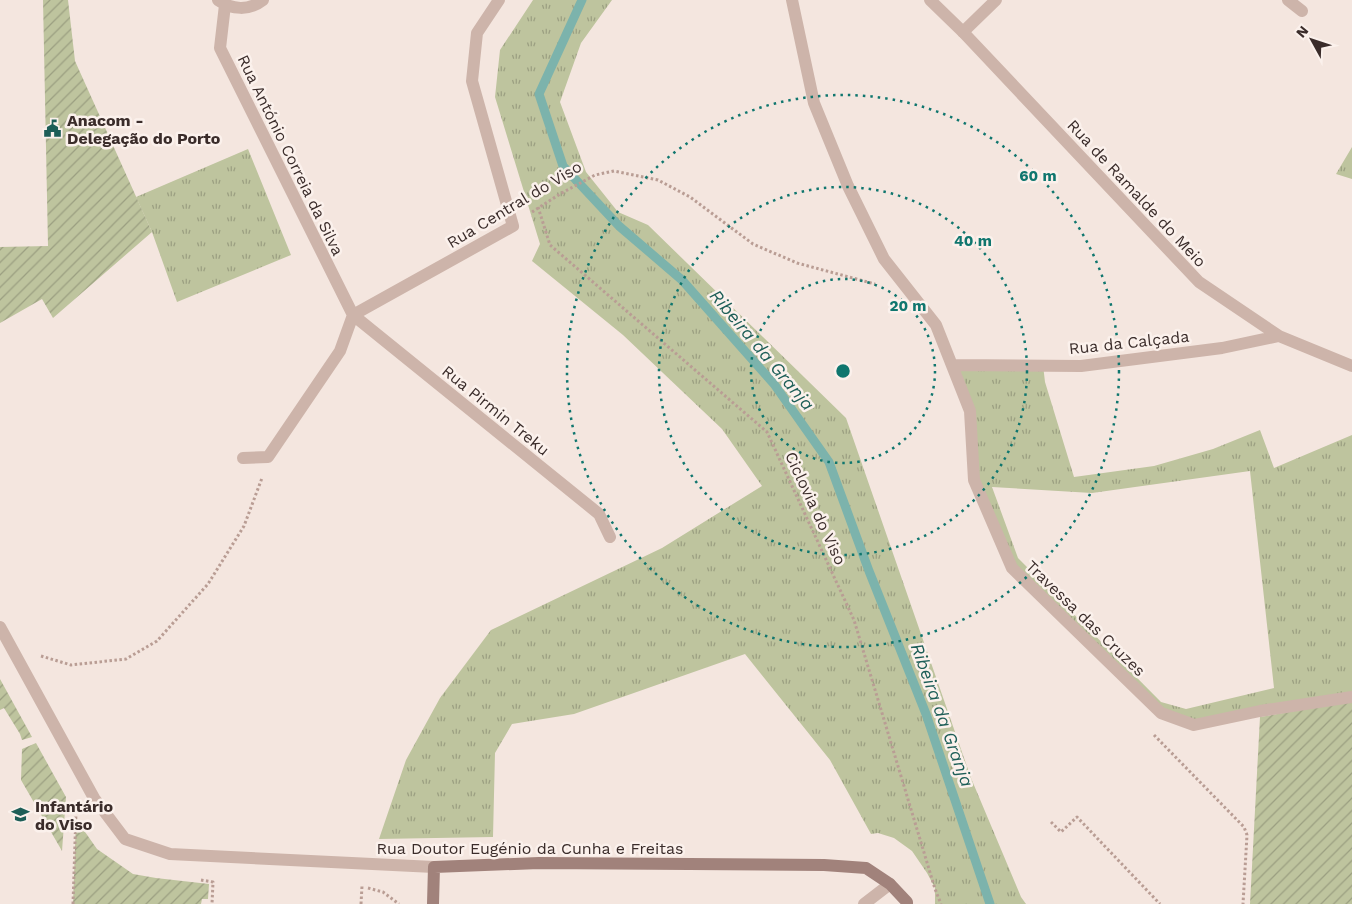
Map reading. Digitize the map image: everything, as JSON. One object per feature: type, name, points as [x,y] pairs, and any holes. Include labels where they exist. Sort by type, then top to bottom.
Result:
[{"type":"street","name":"Rua António Correia da Silva","points":[[262,0],[247,8],[236,8],[221,2],[220,48],[353,316]]},
{"type":"street","points":[[499,0],[477,33],[472,81],[513,226]]},
{"type":"street","name":"Travessa das Cruzes","points":[[792,0],[814,103],[848,186],[884,258],[936,325],[970,410],[974,480],[1012,568],[1161,713],[1194,725],[1260,711],[1352,697]]},
{"type":"street","name":"Rua de Ramalde do Meio","points":[[930,0],[963,32],[1199,282],[1279,336],[1352,366]]},
{"type":"street","points":[[963,32],[996,0]]},
{"type":"street","points":[[1288,0],[1302,10]]},
{"type":"street","name":"Rua Central do Viso","points":[[353,316],[513,226]]},
{"type":"street","points":[[243,458],[268,458],[340,351],[353,316]]},
{"type":"street","name":"Rua Pirmin Treku","points":[[353,316],[599,514],[610,537]]},
{"type":"street","name":"Rua da Calçada","points":[[952,365],[1081,366],[1222,348],[1279,336]]},
{"type":"street","points":[[0,627],[12,646]]},
{"type":"street","name":"Rua Doutor Eugénio da Cunha e Freitas","points":[[12,646],[94,798],[125,839],[170,854],[434,867],[539,863],[824,865],[866,868],[890,884],[907,904]]},
{"type":"street","points":[[434,867],[434,904]]},
{"type":"street","points":[[864,904],[890,884]]},
{"type":"path","name":"Rua Central do Viso","points":[[513,226],[538,207],[560,194],[595,175],[614,171],[658,180],[690,196],[753,244],[797,263],[874,284],[905,285]]},
{"type":"path","name":"Ciclovia do Viso","points":[[538,207],[550,245],[767,432],[854,620],[941,904]]},
{"type":"path","points":[[12,646],[71,665],[126,660],[157,641],[208,584],[244,526],[268,458]]},
{"type":"path","points":[[1154,735],[1244,827],[1247,835],[1243,904]]},
{"type":"path","points":[[73,904],[76,807]]},
{"type":"path","points":[[1051,822],[1061,832],[1077,817],[1160,904]]},
{"type":"path","points":[[361,904],[362,885],[383,892],[398,904]]},
{"type":"green space","name":"Anacom - Delegação do Porto","points":[[43,0],[68,0],[75,61],[152,232],[53,318],[42,299],[0,323],[0,247],[48,246]]},
{"type":"green space","points":[[533,0],[612,0],[581,43],[560,102],[586,172],[618,212],[648,225],[846,418],[971,778],[1021,897],[1026,904],[935,904],[935,888],[912,851],[894,838],[878,833],[871,834],[830,760],[745,654],[574,714],[512,724],[495,753],[493,837],[379,839],[406,760],[440,698],[491,630],[662,548],[762,486],[722,429],[623,335],[532,261],[540,244],[495,97],[500,50]]},
{"type":"green space","points":[[1352,147],[1352,179],[1336,174]]},
{"type":"green space","points":[[248,149],[291,255],[177,302],[152,232],[136,197]]},
{"type":"green space","points":[[952,365],[1043,365],[1045,382],[1074,477],[1154,466],[1213,449],[1260,430],[1274,468],[1352,435],[1352,697],[1194,725],[1161,713],[1012,568],[974,480],[970,411]],"holes":[[[1250,471],[1274,688],[1186,709],[1161,702],[1018,558],[992,487],[1092,493]]]},
{"type":"green space","points":[[0,679],[32,737],[22,740],[4,708],[0,710]]},
{"type":"green space","points":[[1352,701],[1352,904],[1250,904],[1260,717]]},
{"type":"green space","points":[[36,743],[66,797],[62,851],[21,780],[22,749]]},
{"type":"green space","points":[[76,819],[97,849],[133,874],[209,884],[208,899],[202,899],[201,904],[73,904]]},
{"type":"waterway","name":"Ribeira da Granja","points":[[582,0],[539,94],[563,166],[619,226],[682,280],[774,384],[829,462],[869,571],[926,714],[990,904]]},
{"type":"place","name":"Anacom - Delegação do Porto","points":[[53,129]]},
{"type":"place","name":"Infantário do Viso","points":[[21,815]]}]
